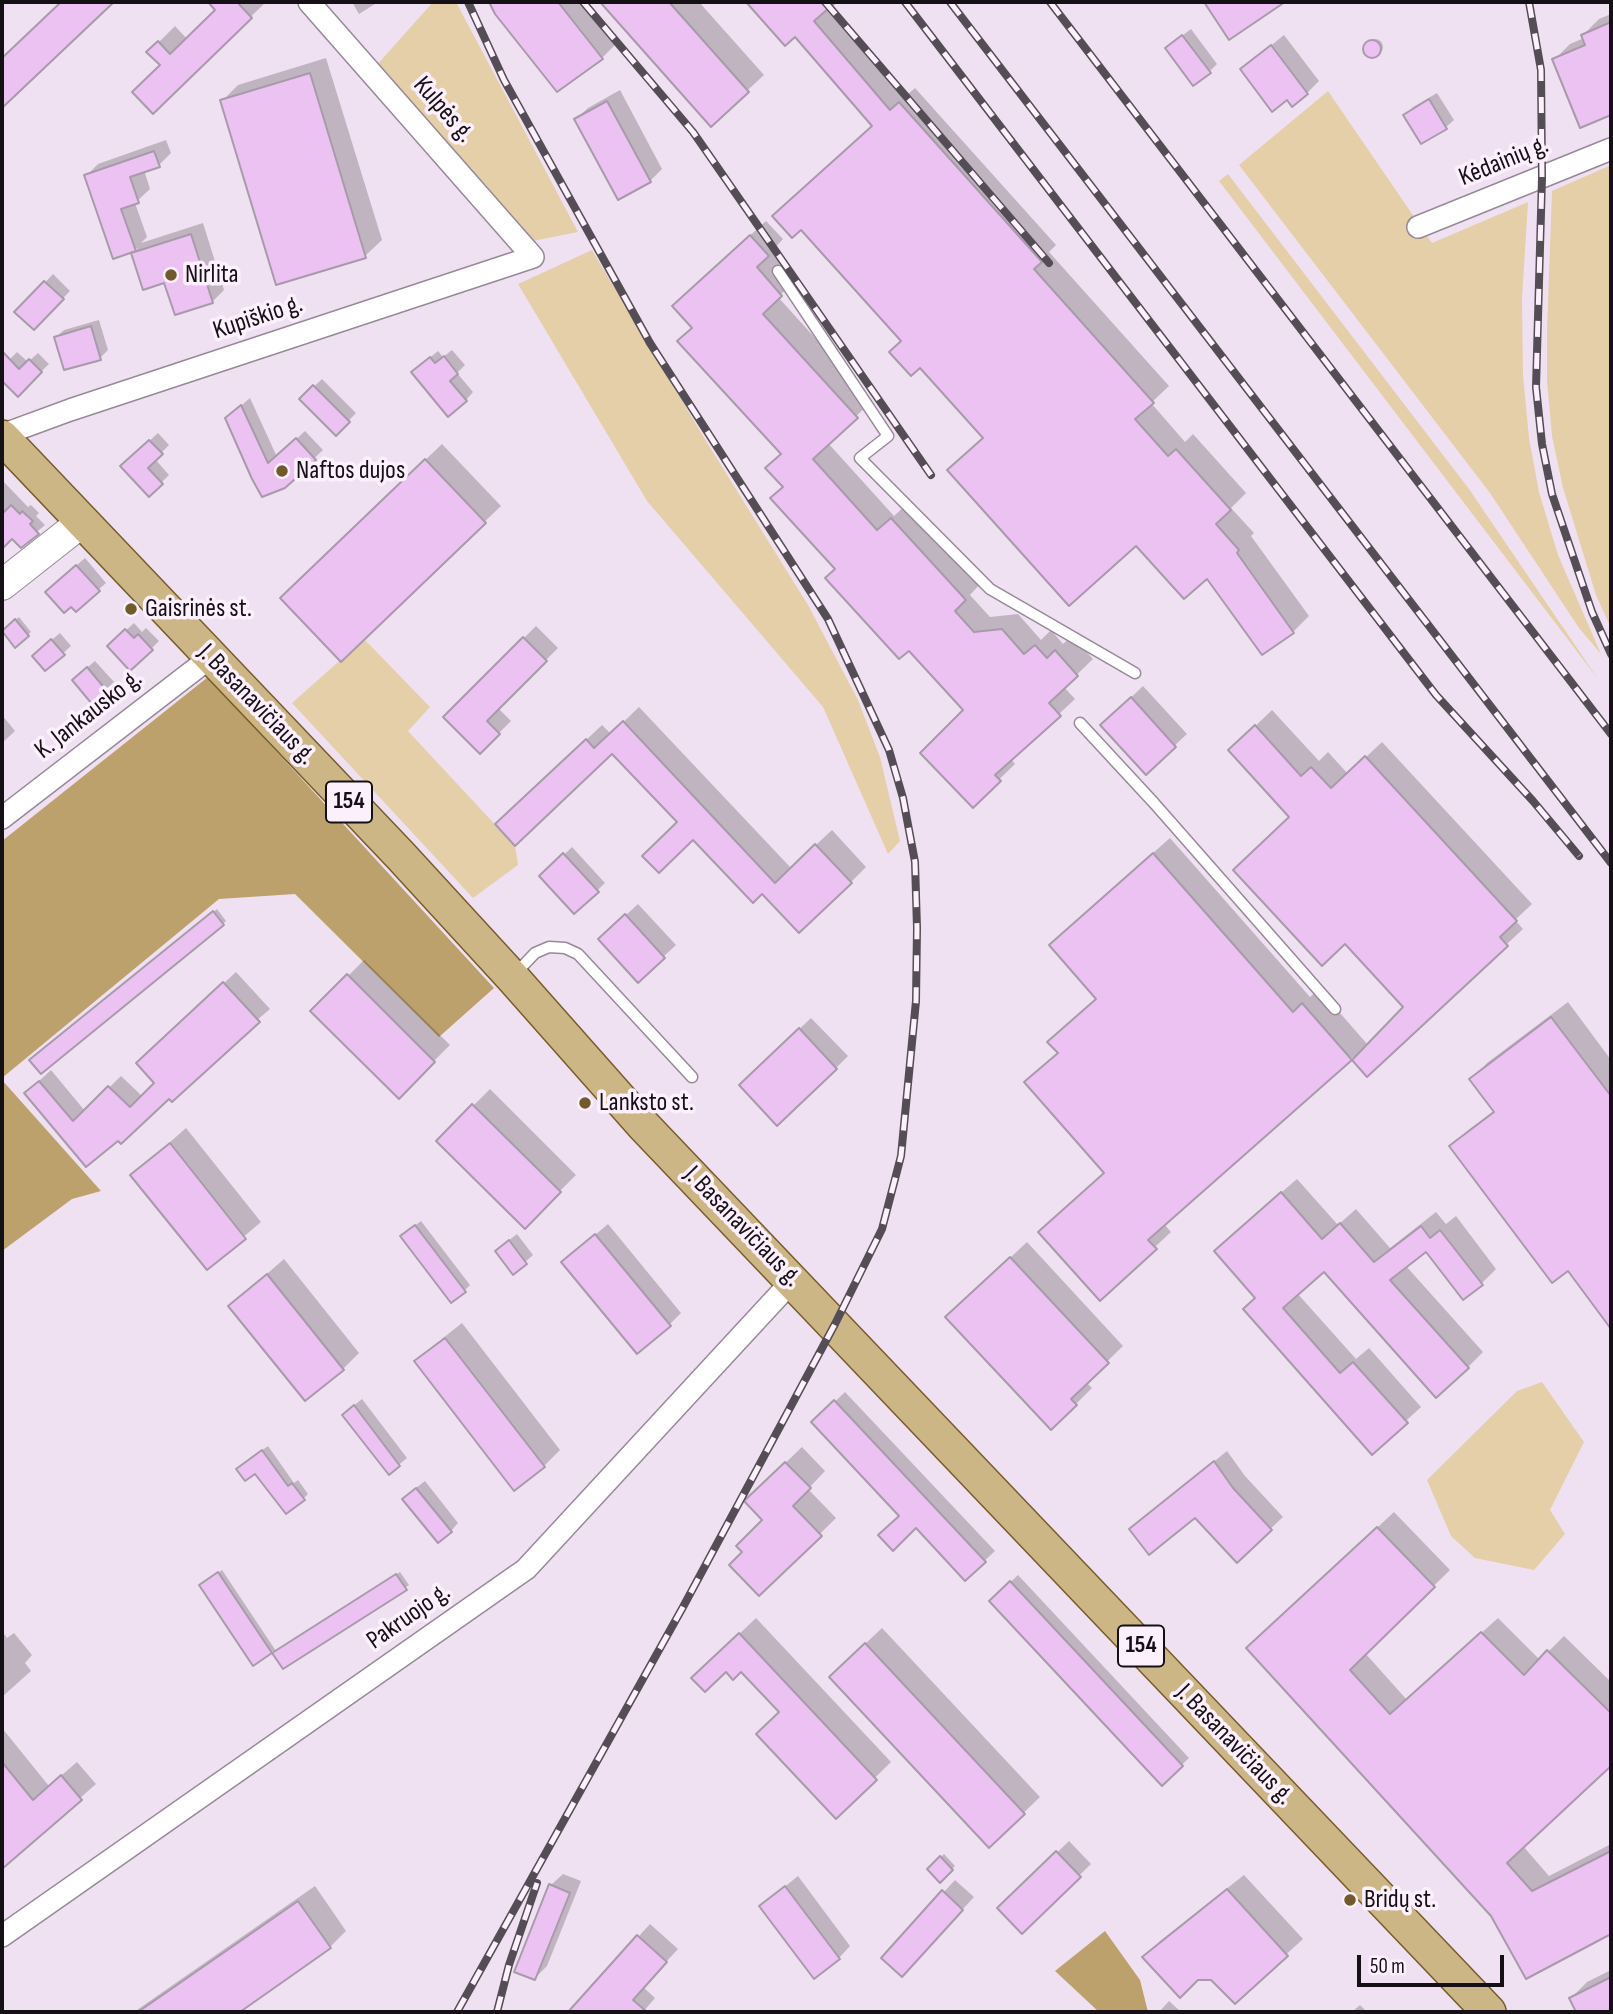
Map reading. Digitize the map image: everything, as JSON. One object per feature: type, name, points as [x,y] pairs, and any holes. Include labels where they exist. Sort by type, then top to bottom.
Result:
[{"type":"main road","name":"J. Basanavičiaus g.","points":[[2,436],[400,855],[643,1125],[1489,2012]]},
{"type":"main road","points":[[2,585],[82,522]]},
{"type":"street","name":"Kulpės g.","points":[[309,2],[533,257]]},
{"type":"street","name":"Kėdainių g.","points":[[1418,227],[1611,149]]},
{"type":"street","name":"Kupiškio g.","points":[[2,436],[69,410],[533,257]]},
{"type":"street","name":"K. Jankausko g.","points":[[2,818],[211,657]]},
{"type":"street","name":"Pakruojo g.","points":[[2,1936],[526,1569],[793,1280]]},
{"type":"lane","points":[[778,271],[888,436],[860,458],[990,589],[1135,673]]},
{"type":"lane","points":[[1080,723],[1335,1009]]},
{"type":"lane","points":[[512,977],[536,953],[549,947],[565,948],[578,954],[692,1077]]},
{"type":"shaded area","points":[[433,2],[456,2],[578,232],[528,242],[376,66]]},
{"type":"shaded area","points":[[1328,91],[1432,243],[1528,202],[1522,298],[1523,375],[1529,438],[1539,492],[1558,555],[1601,654],[1579,628],[1490,493],[1239,165]]},
{"type":"shaded area","points":[[1611,165],[1611,628],[1596,595],[1563,488],[1552,436],[1547,381],[1547,330],[1552,191]]},
{"type":"shaded area","points":[[1228,174],[1469,489],[1598,679],[1219,181]]},
{"type":"shaded area","points":[[592,250],[808,605],[858,700],[880,757],[900,841],[888,854],[823,707],[647,501],[518,284]]},
{"type":"shaded area","points":[[364,639],[430,707],[408,731],[515,846],[518,865],[473,898],[292,703]]},
{"type":"shaded area","points":[[208,677],[494,988],[439,1037],[295,894],[219,899],[2,1078],[2,841]]},
{"type":"shaded area","points":[[2,1080],[101,1191],[72,1199],[2,1251]]},
{"type":"shaded area","points":[[1542,1382],[1584,1442],[1550,1510],[1565,1534],[1534,1570],[1475,1558],[1451,1536],[1427,1480],[1517,1391]]},
{"type":"shaded area","points":[[1105,1931],[1140,1980],[1148,2012],[1099,2012],[1055,1971]]},
{"type":"building","points":[[61,2],[114,2],[2,108],[2,58]]},
{"type":"building","points":[[208,2],[237,2],[252,18],[153,114],[132,92],[160,65],[146,52],[158,41],[170,54],[215,10]]},
{"type":"building","points":[[489,2],[558,2],[603,59],[557,92],[495,14]]},
{"type":"building","points":[[600,2],[669,2],[749,92],[711,127]]},
{"type":"building","points":[[746,2],[836,2],[814,21],[890,110],[899,102],[1042,262],[1034,269],[1154,403],[1135,419],[1168,456],[1176,449],[1231,510],[1216,524],[1239,550],[1237,553],[1294,633],[1262,655],[1207,579],[1184,599],[1136,546],[1069,606],[947,470],[983,438],[920,368],[911,376],[889,352],[901,341],[801,230],[792,238],[772,216],[872,126],[795,37],[785,46]]},
{"type":"building","points":[[1204,2],[1285,2],[1229,40]]},
{"type":"building","points":[[1611,22],[1611,115],[1580,128],[1552,59],[1585,45],[1581,35]]},
{"type":"building","points":[[1182,35],[1211,73],[1193,86],[1165,48]]},
{"type":"building","points":[[1372,40],[1378,43],[1381,49],[1378,55],[1372,58],[1366,55],[1363,49],[1366,43]]},
{"type":"building","points":[[1271,45],[1308,94],[1292,107],[1287,100],[1272,112],[1240,69]]},
{"type":"building","points":[[310,73],[366,258],[276,285],[220,100]]},
{"type":"building","points":[[1429,99],[1447,129],[1421,144],[1403,115]]},
{"type":"building","points":[[607,101],[651,182],[618,200],[574,119]]},
{"type":"building","points":[[154,151],[160,167],[130,177],[139,203],[121,209],[136,251],[113,259],[84,175]]},
{"type":"building","name":"Nirlita","points":[[191,234],[213,303],[175,315],[164,283],[143,290],[131,253]]},
{"type":"building","points":[[750,235],[769,256],[757,267],[782,296],[763,314],[858,418],[813,459],[877,530],[891,518],[966,600],[955,611],[974,632],[1002,629],[1024,654],[1035,645],[1047,658],[1055,650],[1078,676],[1049,703],[1061,716],[995,775],[1001,781],[973,808],[920,753],[963,710],[909,651],[899,659],[825,578],[835,569],[770,498],[783,487],[765,468],[781,454],[677,341],[692,328],[672,306]]},
{"type":"building","points":[[44,281],[64,299],[34,330],[14,312]]},
{"type":"building","points":[[91,326],[101,360],[64,370],[54,337]]},
{"type":"building","points":[[2,351],[19,369],[29,359],[42,372],[18,397],[2,381]]},
{"type":"building","points":[[444,356],[458,374],[450,381],[467,401],[448,417],[411,372],[430,357],[435,363]]},
{"type":"building","points":[[313,385],[350,422],[336,436],[299,399]]},
{"type":"building","points":[[241,405],[268,463],[296,438],[316,460],[285,488],[262,497],[225,418]]},
{"type":"building","points":[[149,440],[163,454],[148,468],[163,484],[149,497],[120,466]]},
{"type":"building","points":[[425,459],[486,523],[341,662],[280,598]]},
{"type":"building","points":[[11,505],[33,521],[30,524],[39,534],[21,548],[12,539],[2,549],[2,514]]},
{"type":"building","points":[[76,565],[100,591],[76,612],[71,607],[64,613],[45,592]]},
{"type":"building","points":[[15,619],[29,636],[15,648],[2,631]]},
{"type":"building","points":[[125,629],[134,638],[138,634],[153,650],[130,671],[107,646]]},
{"type":"building","points":[[523,637],[547,661],[487,721],[500,734],[480,754],[443,717]]},
{"type":"building","points":[[51,639],[65,655],[45,671],[32,656]]},
{"type":"building","points":[[87,667],[107,691],[92,704],[72,680]]},
{"type":"building","points":[[1131,697],[1176,747],[1146,775],[1100,725]]},
{"type":"building","points":[[623,721],[775,883],[815,844],[852,883],[799,933],[762,894],[753,903],[693,840],[659,873],[642,856],[677,822],[612,754],[515,846],[495,824],[586,739],[594,748]]},
{"type":"building","points":[[1255,725],[1301,776],[1311,767],[1331,788],[1365,756],[1517,921],[1500,937],[1508,946],[1367,1077],[1352,1060],[1403,1007],[1345,944],[1322,966],[1233,870],[1289,817],[1228,750]]},
{"type":"building","points":[[563,853],[599,892],[574,914],[539,876]]},
{"type":"building","points":[[1153,853],[1293,1012],[1302,1003],[1352,1060],[1148,1240],[1157,1249],[1100,1301],[1038,1232],[1104,1173],[1024,1082],[1058,1053],[1047,1042],[1096,999],[1049,945]]},
{"type":"building","points":[[213,911],[224,925],[41,1074],[29,1060]]},
{"type":"building","points":[[625,914],[665,958],[638,983],[598,939]]},
{"type":"building","points":[[347,974],[435,1062],[399,1099],[310,1011]]},
{"type":"building","points":[[223,982],[260,1022],[172,1102],[169,1099],[121,1144],[118,1141],[86,1167],[24,1093],[39,1081],[73,1121],[108,1086],[130,1107],[154,1083],[136,1063]]},
{"type":"building","points":[[1551,1017],[1611,1096],[1611,1329],[1568,1271],[1552,1283],[1449,1146],[1494,1112],[1469,1079]]},
{"type":"building","points":[[799,1028],[837,1069],[777,1126],[739,1085]]},
{"type":"building","points":[[472,1104],[561,1192],[525,1229],[436,1141]]},
{"type":"building","points":[[170,1143],[246,1239],[207,1270],[130,1175]]},
{"type":"building","points":[[1281,1192],[1322,1239],[1340,1223],[1374,1262],[1421,1226],[1430,1238],[1440,1230],[1483,1285],[1463,1300],[1426,1252],[1390,1280],[1469,1368],[1436,1398],[1324,1272],[1283,1308],[1340,1373],[1353,1362],[1408,1423],[1372,1455],[1243,1309],[1255,1298],[1214,1251]]},
{"type":"building","points":[[415,1225],[466,1292],[451,1303],[400,1236]]},
{"type":"building","points":[[595,1234],[671,1326],[637,1354],[561,1262]]},
{"type":"building","points":[[509,1240],[527,1264],[513,1275],[495,1251]]},
{"type":"building","points":[[1010,1257],[1109,1363],[1071,1399],[1077,1405],[1051,1430],[945,1317]]},
{"type":"building","points":[[267,1274],[344,1370],[305,1401],[228,1306]]},
{"type":"building","points":[[445,1338],[545,1467],[514,1491],[414,1361]]},
{"type":"building","points":[[834,1400],[986,1562],[965,1581],[916,1528],[893,1551],[878,1535],[899,1516],[811,1422]]},
{"type":"building","points":[[354,1405],[400,1466],[389,1475],[342,1415]]},
{"type":"building","points":[[262,1450],[288,1486],[292,1483],[305,1500],[286,1514],[255,1474],[245,1481],[236,1469]]},
{"type":"building","points":[[1214,1461],[1233,1488],[1272,1530],[1237,1563],[1195,1518],[1149,1555],[1129,1529]]},
{"type":"building","points":[[785,1462],[811,1488],[793,1506],[822,1536],[759,1596],[729,1565],[742,1552],[736,1546],[762,1520],[744,1501]]},
{"type":"building","points":[[416,1488],[452,1532],[438,1543],[402,1499]]},
{"type":"building","points":[[1377,1527],[1435,1587],[1350,1670],[1390,1714],[1481,1632],[1524,1675],[1547,1650],[1611,1713],[1611,1766],[1507,1863],[1532,1891],[1611,1851],[1611,1934],[1526,1979],[1491,1916],[1246,1648]]},
{"type":"building","points":[[218,1572],[272,1653],[253,1666],[199,1585]]},
{"type":"building","points":[[396,1574],[407,1590],[283,1669],[272,1653]]},
{"type":"building","points":[[1010,1581],[1183,1766],[1162,1786],[989,1601]]},
{"type":"building","points":[[739,1633],[877,1780],[836,1819],[756,1734],[779,1712],[741,1672],[733,1680],[726,1672],[705,1692],[691,1678]]},
{"type":"building","points":[[865,1643],[1025,1814],[989,1848],[829,1677]]},
{"type":"building","points":[[2,1762],[33,1800],[61,1775],[82,1800],[2,1869]]},
{"type":"building","points":[[1056,1851],[1081,1877],[1022,1934],[997,1908]]},
{"type":"building","points":[[940,1856],[953,1870],[940,1883],[927,1869]]},
{"type":"building","points":[[549,1884],[570,1893],[535,1980],[514,1972]]},
{"type":"building","points":[[785,1886],[840,1959],[814,1979],[759,1906]]},
{"type":"building","points":[[1227,1889],[1288,1956],[1235,2004],[1211,1980],[1198,1980],[1180,1998],[1142,1957]]},
{"type":"building","points":[[942,1890],[963,1910],[902,1977],[881,1958]]},
{"type":"building","points":[[298,1901],[331,1948],[240,2012],[138,2012]]},
{"type":"building","points":[[637,1935],[667,1962],[633,2000],[647,2012],[568,2012]]},
{"type":"building","points":[[1611,1977],[1611,2012],[1576,2012],[1569,1998]]},
{"type":"railway","points":[[457,2012],[683,1607],[835,1324],[882,1229],[901,1156],[916,1001],[917,928],[915,862],[903,798],[889,750],[828,619],[650,343],[504,80],[468,2]]},
{"type":"railway","points":[[583,2],[693,132],[931,475]]},
{"type":"railway","points":[[825,2],[1049,263]]},
{"type":"railway","points":[[905,2],[1436,695],[1533,801],[1579,856]]},
{"type":"railway","points":[[950,2],[1611,863]]},
{"type":"railway","points":[[1050,2],[1611,734]]},
{"type":"railway","points":[[1529,2],[1541,70],[1542,178],[1536,387],[1542,444],[1552,494],[1592,612],[1611,654]]},
{"type":"railway","points":[[497,2012],[509,1965],[537,1883]]},
{"type":"place","name":"Nirlita","points":[[171,275]]},
{"type":"place","name":"Naftos dujos","points":[[282,471]]},
{"type":"place","name":"Gaisrinės st.","points":[[131,609]]},
{"type":"place","name":"Lanksto st.","points":[[585,1103]]},
{"type":"place","name":"Bridų st.","points":[[1350,1900]]}]
